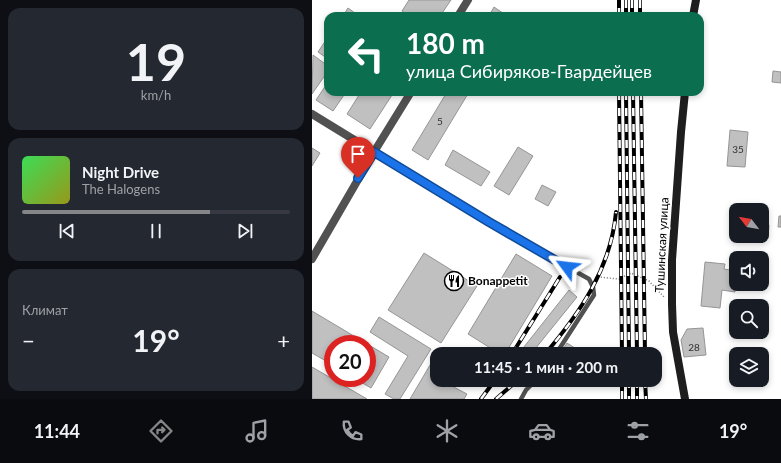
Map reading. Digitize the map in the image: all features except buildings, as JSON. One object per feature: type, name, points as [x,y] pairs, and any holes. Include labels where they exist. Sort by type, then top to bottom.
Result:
[{"type":"main road","points":[[694,12],[696,0]]},
{"type":"main road","name":"Тушинская улица","points":[[685,96],[672,260],[672,304],[673,332],[685,399]]},
{"type":"street","points":[[460,12],[468,0]]},
{"type":"street","points":[[312,259],[409,96]]},
{"type":"street","points":[[312,114],[374,152]]},
{"type":"lane","points":[[374,152],[489,222],[589,279],[593,287],[594,295],[561,347]]},
{"type":"lane","points":[[521,399],[529,387]]},
{"type":"path","points":[[589,279],[598,277],[619,279],[631,273],[649,281],[662,296],[672,304]]},
{"type":"railway","points":[[619,0],[619,12]]},
{"type":"railway","points":[[626,0],[626,12]]},
{"type":"railway","points":[[632,0],[632,12]]},
{"type":"railway","points":[[640,0],[640,12]]},
{"type":"railway","points":[[619,96],[622,347]]},
{"type":"railway","points":[[626,96],[629,347]]},
{"type":"railway","points":[[633,96],[637,347]]},
{"type":"railway","points":[[641,96],[645,347]]},
{"type":"railway","points":[[551,347],[582,306],[601,271],[608,252],[616,212]]},
{"type":"railway","points":[[516,347],[560,277]]},
{"type":"railway","points":[[481,399],[490,387]]},
{"type":"railway","points":[[496,399],[510,387]]},
{"type":"railway","points":[[622,387],[622,399]]},
{"type":"railway","points":[[629,387],[629,399]]},
{"type":"railway","points":[[637,387],[637,399]]},
{"type":"railway","points":[[645,387],[646,399]]},
{"type":"place","name":"Bonappetit","points":[[454,281]]},
{"type":"route","points":[[358,178],[374,152],[489,222],[567,267]]}]
